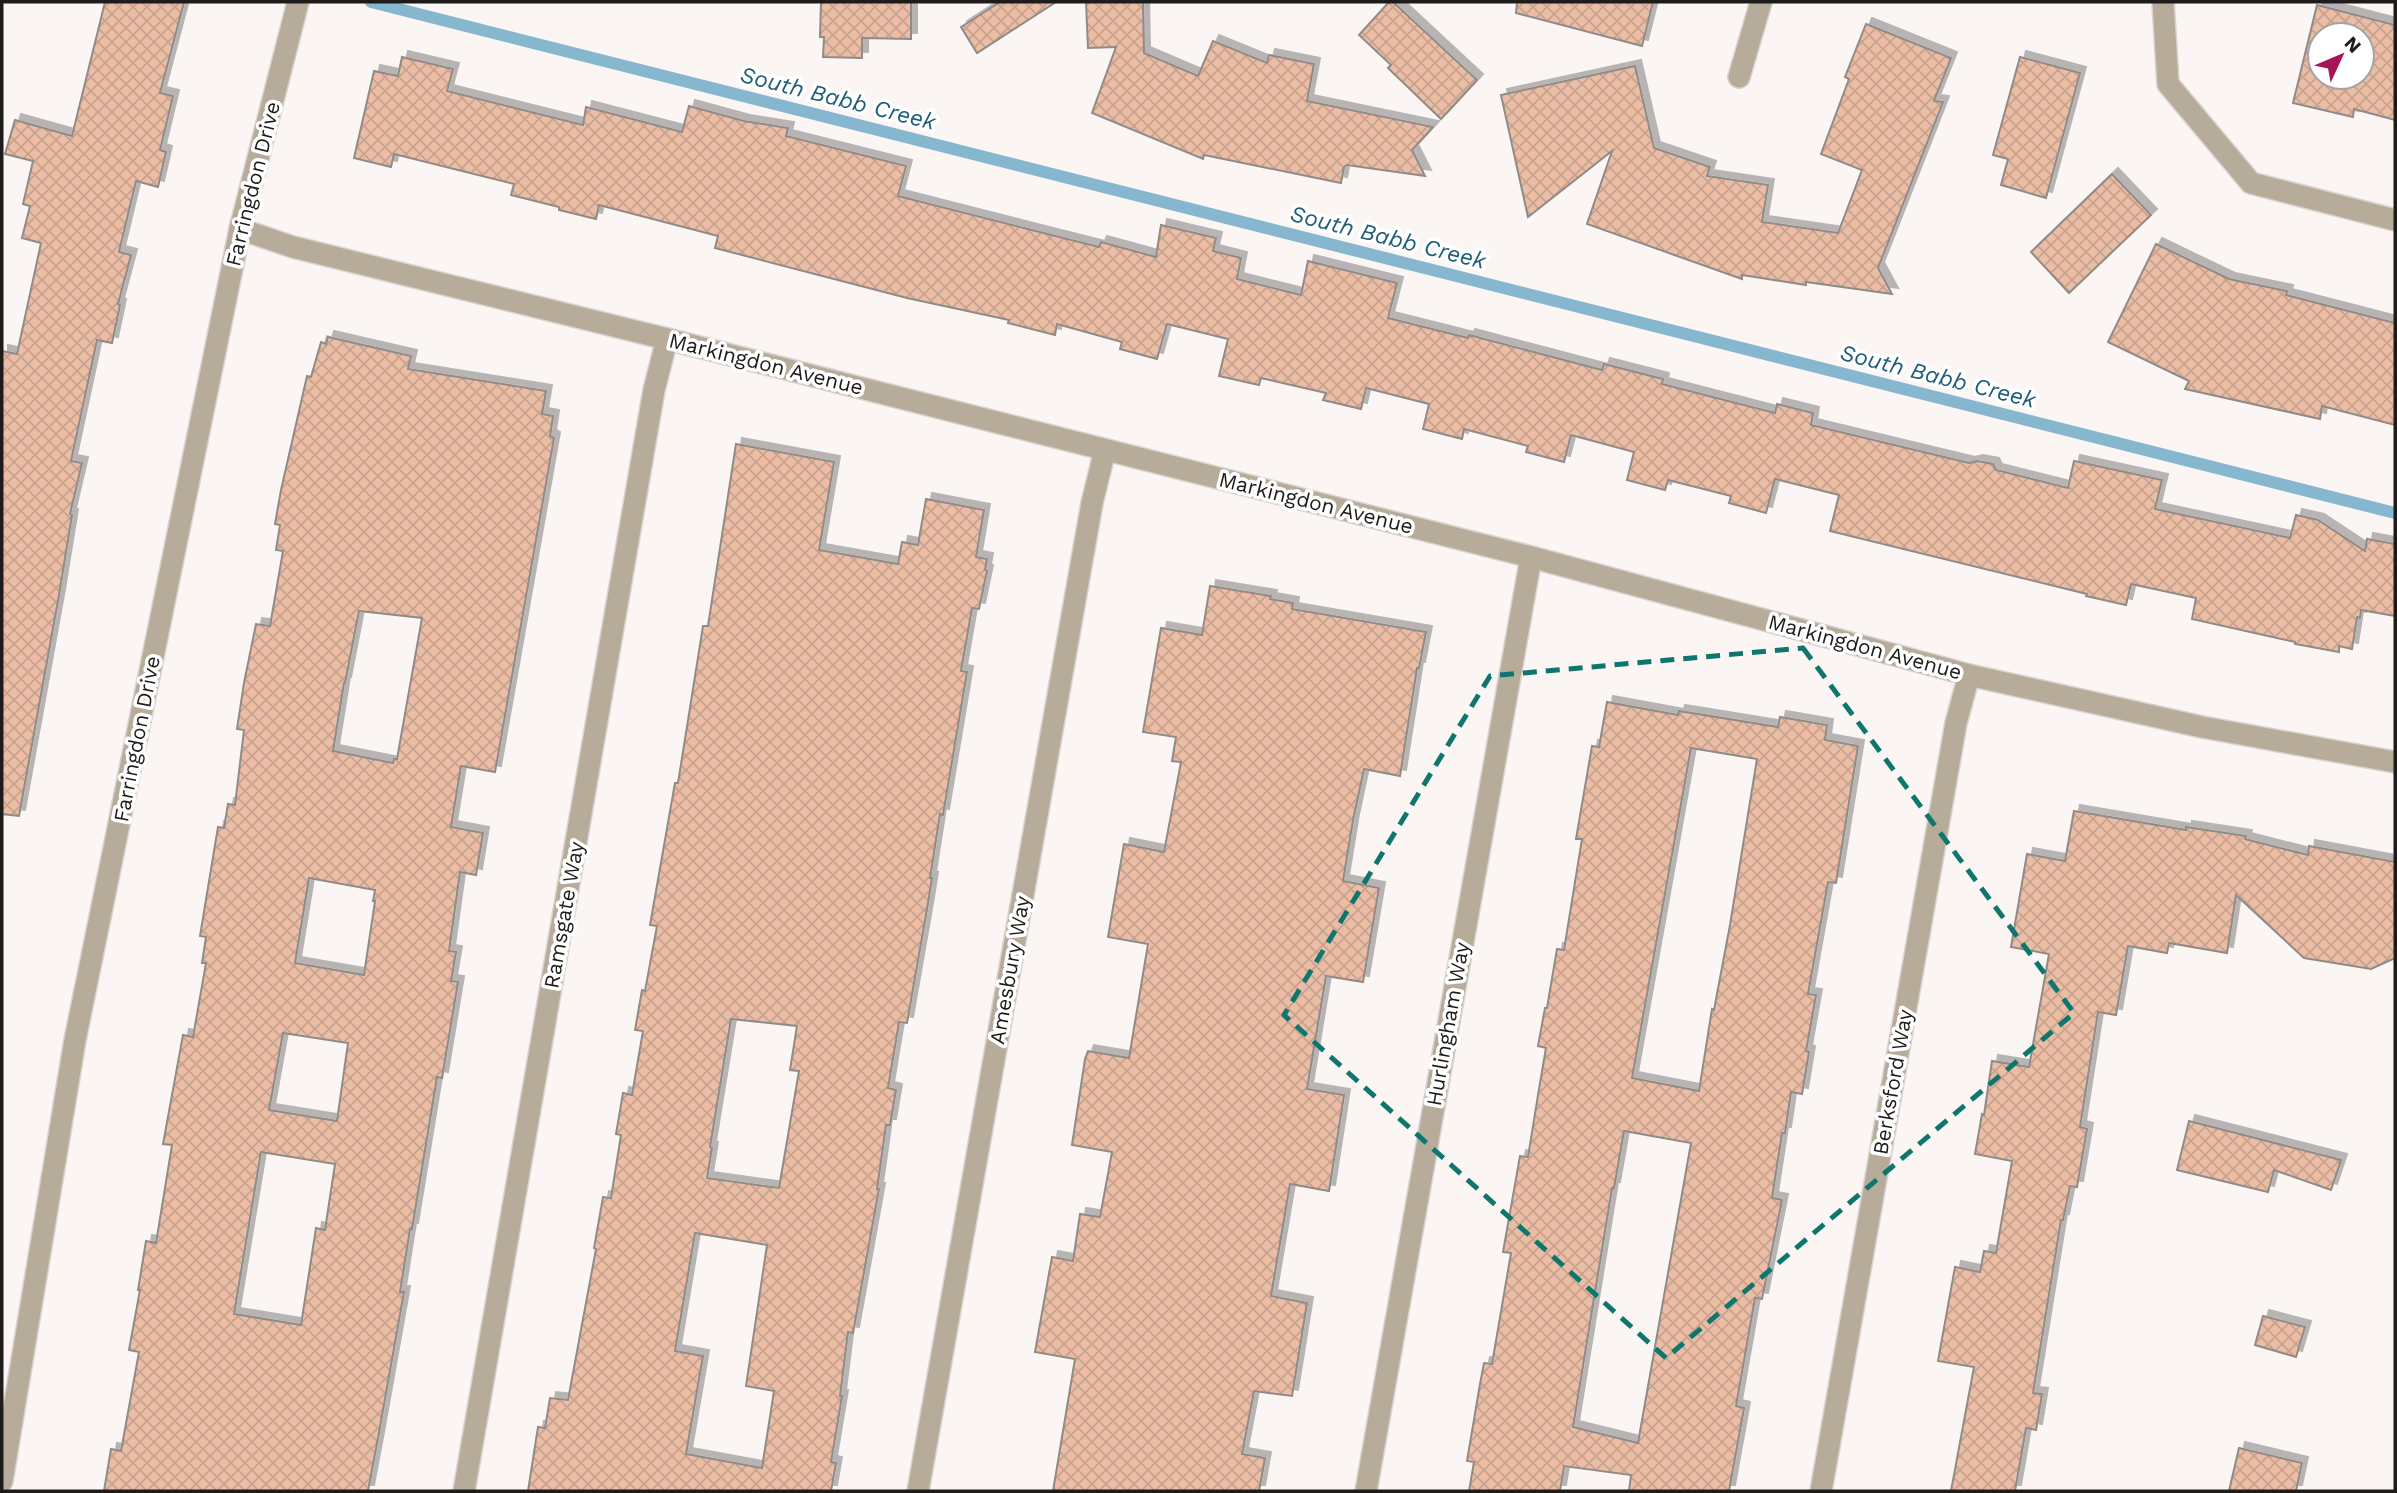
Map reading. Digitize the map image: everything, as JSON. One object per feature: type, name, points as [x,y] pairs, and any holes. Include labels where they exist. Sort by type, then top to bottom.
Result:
[{"type":"street","name":"Farringdon Drive","points":[[2,1481],[75,1041],[240,229],[298,2]]},
{"type":"street","points":[[1739,77],[1761,2]]},
{"type":"street","points":[[2163,2],[2168,84],[2251,183],[2395,220]]},
{"type":"street","name":"Markingdon Avenue","points":[[240,229],[293,247],[1531,557],[1969,675],[2202,727],[2395,762]]},
{"type":"street","name":"Ramsgate Way","points":[[464,1491],[652,404],[667,339]]},
{"type":"street","name":"Amesbury Way","points":[[918,1491],[1091,503],[1105,450]]},
{"type":"street","name":"Hurlingham Way","points":[[1366,1491],[1531,557]]},
{"type":"street","name":"Berksford Way","points":[[1821,1491],[1956,723],[1969,675]]},
{"type":"highlighted area","points":[[1803,648],[2074,1013],[1666,1358],[1284,1015],[1490,676]]},
{"type":"building","points":[[105,2],[184,2],[160,93],[173,96],[160,150],[166,152],[158,187],[136,181],[119,252],[131,255],[118,304],[120,305],[112,343],[97,340],[71,461],[82,463],[70,514],[72,515],[59,595],[19,816],[2,814],[2,351],[17,354],[41,243],[22,238],[30,206],[23,204],[33,161],[5,154],[15,120],[72,136]]},
{"type":"building","points":[[821,2],[911,2],[911,39],[862,38],[862,58],[823,57],[824,37],[820,37]]},
{"type":"building","points":[[1000,2],[1056,2],[977,53],[961,27]]},
{"type":"building","points":[[1086,2],[1143,2],[1144,53],[1198,76],[1213,41],[1267,63],[1269,55],[1314,64],[1307,101],[1433,127],[1412,150],[1425,176],[1347,165],[1344,167],[1341,183],[1204,155],[1203,159],[1092,113],[1116,47],[1088,48]]},
{"type":"building","points":[[1389,2],[1393,2],[1477,80],[1441,119],[1388,68],[1391,65],[1359,35]]},
{"type":"building","points":[[1517,2],[1653,2],[1642,46],[1516,13]]},
{"type":"building","points":[[2317,5],[2395,25],[2395,120],[2354,109],[2353,117],[2293,103],[2306,50],[2306,91],[2376,91],[2376,21],[2313,21]]},
{"type":"building","points":[[1866,24],[1951,58],[1934,101],[1943,102],[1878,268],[1892,294],[1742,275],[1742,279],[1587,224],[1612,151],[1528,217],[1501,95],[1635,66],[1654,148],[1710,167],[1707,176],[1768,185],[1762,222],[1838,233],[1862,170],[1821,154],[1849,79],[1845,77]]},
{"type":"building","points":[[402,57],[453,69],[447,91],[583,125],[586,107],[682,132],[689,106],[744,121],[788,128],[786,136],[906,166],[898,196],[1099,247],[1101,242],[1156,257],[1161,225],[1216,238],[1213,251],[1241,258],[1237,279],[1301,295],[1308,261],[1397,283],[1388,318],[1468,338],[1469,335],[1602,370],[1604,364],[1663,379],[1662,384],[1775,413],[1777,404],[1813,413],[1811,425],[1969,463],[1977,461],[1993,464],[1996,470],[2068,488],[2074,461],[2162,480],[2155,509],[2290,538],[2296,515],[2318,520],[2365,551],[2367,539],[2395,544],[2395,616],[2361,610],[2360,618],[2357,617],[2352,649],[2339,646],[2339,652],[2295,644],[2192,619],[2196,598],[2131,584],[2126,605],[1830,531],[1839,495],[1775,479],[1766,513],[1729,503],[1731,496],[1668,480],[1665,490],[1627,480],[1634,452],[1571,435],[1564,462],[1526,452],[1528,446],[1464,429],[1462,439],[1423,429],[1429,404],[1366,388],[1361,409],[1323,400],[1326,393],[1261,378],[1259,385],[1219,376],[1228,339],[1167,324],[1157,359],[1120,349],[1122,342],[1057,324],[1055,335],[1008,323],[1009,320],[907,298],[715,248],[718,236],[599,205],[596,219],[511,195],[514,184],[394,154],[391,167],[354,158],[374,71],[398,76]]},
{"type":"building","points":[[2020,57],[2080,73],[2046,198],[2001,185],[2008,159],[1993,155]]},
{"type":"building","points":[[2112,174],[2151,215],[2069,293],[2031,252]]},
{"type":"building","points":[[2156,244],[2229,279],[2287,291],[2286,295],[2395,323],[2395,425],[2322,406],[2320,419],[2185,389],[2189,381],[2108,342]]},
{"type":"building","points":[[328,337],[411,356],[408,369],[546,391],[542,414],[553,416],[550,436],[554,438],[495,772],[461,766],[451,827],[483,833],[476,875],[460,872],[449,951],[456,952],[451,981],[458,982],[442,1078],[437,1077],[410,1229],[400,1292],[404,1292],[368,1491],[104,1491],[111,1449],[121,1451],[139,1352],[129,1350],[146,1241],[156,1243],[172,1145],[163,1144],[183,1035],[193,1037],[206,963],[202,963],[206,937],[200,936],[218,827],[224,828],[228,804],[235,805],[244,730],[237,729],[244,683],[256,624],[270,626],[283,551],[276,550],[280,525],[275,524],[281,490],[307,376],[311,377],[321,342],[326,344]],"holes":[[[359,611],[422,618],[397,759],[394,759],[393,763],[333,751]],[[309,878],[375,890],[364,975],[295,963]],[[283,1033],[348,1043],[337,1121],[269,1110]],[[261,1152],[335,1164],[325,1230],[316,1228],[301,1325],[234,1314]]]},
{"type":"building","points":[[736,444],[834,462],[819,550],[898,564],[902,542],[918,545],[926,499],[984,510],[976,557],[987,559],[987,571],[979,609],[972,608],[961,671],[967,672],[943,815],[940,814],[907,1023],[899,1022],[888,1088],[896,1090],[890,1125],[886,1125],[879,1189],[853,1333],[848,1332],[842,1396],[831,1462],[836,1463],[831,1491],[528,1491],[538,1427],[545,1428],[550,1398],[568,1400],[603,1197],[611,1198],[621,1135],[616,1134],[623,1093],[632,1095],[643,1031],[635,1030],[657,926],[650,925],[675,783],[678,783],[703,626],[708,626]],"holes":[[[731,1019],[797,1026],[790,1070],[799,1071],[779,1188],[707,1178]],[[695,1233],[767,1245],[746,1386],[774,1391],[762,1468],[686,1454],[703,1356],[675,1351]]]},
{"type":"building","points":[[1210,586],[1271,596],[1270,599],[1293,603],[1292,609],[1426,632],[1417,668],[1400,776],[1364,769],[1353,820],[1343,881],[1379,888],[1363,982],[1326,976],[1307,1089],[1344,1095],[1329,1191],[1290,1184],[1271,1296],[1307,1303],[1292,1396],[1254,1391],[1242,1454],[1265,1458],[1259,1491],[1053,1491],[1075,1359],[1035,1352],[1052,1257],[1073,1261],[1080,1214],[1100,1217],[1112,1152],[1072,1145],[1085,1059],[1088,1051],[1129,1058],[1148,944],[1108,937],[1124,844],[1164,852],[1181,762],[1172,761],[1176,737],[1143,732],[1161,628],[1202,635]]},
{"type":"building","points":[[1607,702],[1678,715],[1679,711],[1778,727],[1780,717],[1827,725],[1825,740],[1858,746],[1836,883],[1828,882],[1808,994],[1816,995],[1802,1094],[1791,1092],[1785,1133],[1782,1133],[1772,1198],[1782,1200],[1762,1299],[1755,1298],[1736,1406],[1744,1408],[1729,1491],[1629,1491],[1631,1475],[1564,1466],[1560,1491],[1469,1491],[1474,1462],[1467,1461],[1480,1384],[1484,1363],[1492,1364],[1511,1253],[1503,1252],[1520,1156],[1528,1157],[1546,1048],[1538,1046],[1557,949],[1564,950],[1582,839],[1576,839],[1592,746],[1599,747]],"holes":[[[1691,748],[1757,759],[1699,1091],[1632,1078]],[[1624,1131],[1691,1143],[1638,1443],[1573,1427],[1612,1188]]]},
{"type":"building","points":[[2074,811],[2186,830],[2186,827],[2246,836],[2245,839],[2308,855],[2309,846],[2395,862],[2395,958],[2371,969],[2304,958],[2236,895],[2227,953],[2169,943],[2167,953],[2128,946],[2116,1015],[2098,1012],[2080,1127],[2087,1129],[2077,1187],[2070,1186],[2061,1220],[2033,1393],[2042,1394],[2036,1430],[2026,1428],[2015,1491],[1951,1491],[1974,1367],[1938,1361],[1955,1267],[1980,1272],[1984,1251],[1996,1253],[2012,1161],[1975,1154],[1982,1114],[1984,1115],[1992,1061],[2029,1067],[2049,954],[2011,947],[2027,854],[2065,861]]},
{"type":"building","points":[[2189,1121],[2341,1160],[2331,1190],[2274,1170],[2268,1192],[2177,1170]]},
{"type":"building","points":[[2263,1316],[2305,1327],[2296,1357],[2255,1345]]},
{"type":"building","points":[[2239,1448],[2302,1463],[2296,1491],[2229,1491]]},
{"type":"waterway","name":"South Babb Creek","points":[[371,2],[2395,513]]}]
